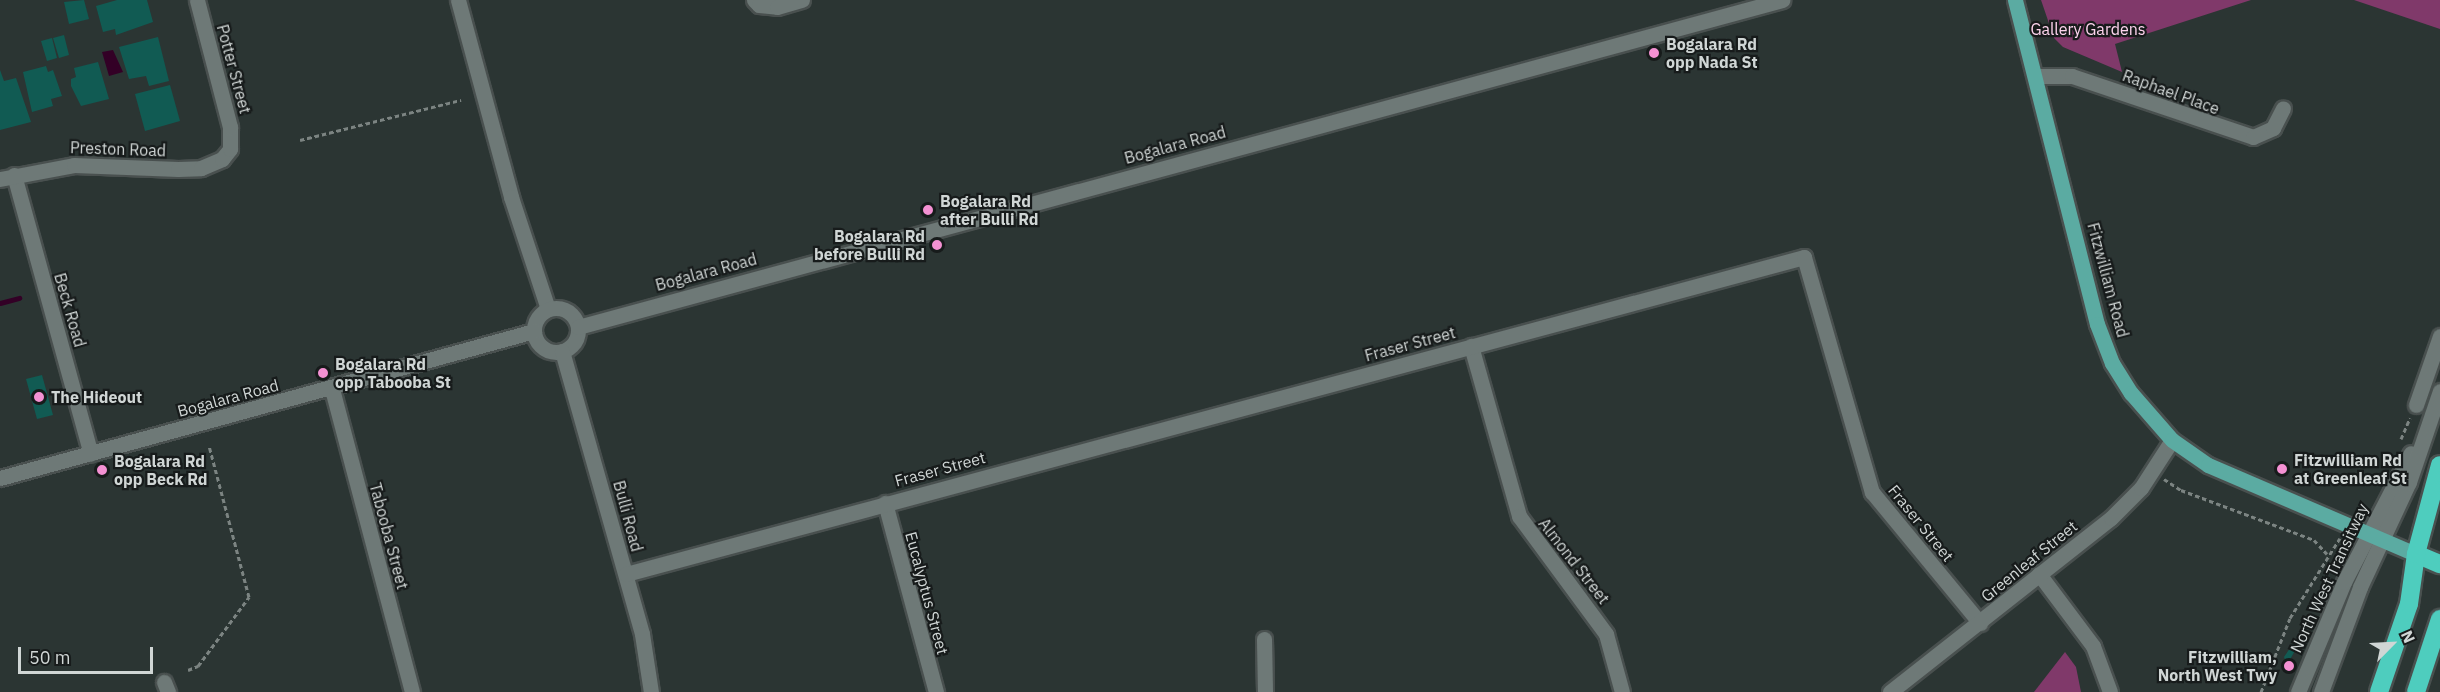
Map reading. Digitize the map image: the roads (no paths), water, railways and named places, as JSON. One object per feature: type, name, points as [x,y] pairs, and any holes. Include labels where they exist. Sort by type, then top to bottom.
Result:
[{"type":"highway","points":[[2379,692],[2409,604],[2416,554],[2440,465]]},
{"type":"highway","name":"Fitzwilliam Road","points":[[2416,554],[2440,564]]},
{"type":"highway","points":[[2416,692],[2440,619]]},
{"type":"main road","name":"Fitzwilliam Road","points":[[2015,0],[2104,344],[2131,393],[2172,440],[2208,465],[2248,485],[2377,536],[2416,554]]},
{"type":"street","name":"Potter Street","points":[[197,0],[226,104],[230,148]]},
{"type":"street","points":[[458,0],[511,197],[548,309]]},
{"type":"street","points":[[757,3],[777,7],[802,0]]},
{"type":"street","name":"Bogalara Road","points":[[578,327],[1746,5],[1782,0]]},
{"type":"street","name":"Raphael Place","points":[[2035,76],[2072,76],[2224,130],[2253,137],[2273,128],[2283,108]]},
{"type":"street","name":"Preston Road","points":[[7,177],[74,165],[201,168],[222,159],[230,148]]},
{"type":"street","name":"Beck Road","points":[[7,177],[92,454]]},
{"type":"street","name":"Fraser Street","points":[[626,574],[1804,257],[1872,492],[1980,623]]},
{"type":"street","points":[[548,309],[565,309],[578,327],[573,345],[562,351],[544,348],[534,331],[540,314],[548,309]]},
{"type":"street","name":"Bogalara Road","points":[[0,478],[332,389],[534,331]]},
{"type":"street","points":[[2416,405],[2440,336]]},
{"type":"street","name":"Almond Street","points":[[1471,346],[1520,516],[1606,634],[1622,692]]},
{"type":"street","name":"Bulli Road","points":[[562,351],[626,574],[646,653],[651,692]]},
{"type":"street","name":"Tabooba Street","points":[[332,389],[412,692]]},
{"type":"street","name":"North West Transitway","points":[[2321,692],[2377,536],[2440,391]]},
{"type":"street","name":"Greenleaf Street","points":[[1890,692],[1980,623],[2128,501],[2172,440]]},
{"type":"street","name":"Eucalyptus Street","points":[[885,503],[936,692]]},
{"type":"street","name":"North West Transitway","points":[[2298,692],[2327,619],[2377,536]]},
{"type":"street","points":[[2039,574],[2093,646],[2110,692]]},
{"type":"street","points":[[1264,639],[1264,692]]},
{"type":"waterway","points":[[0,303],[19,298]]},
{"type":"place","name":"Bogalara Rd opp Nada St","points":[[1654,53]]},
{"type":"place","name":"Bogalara Rd after Bulli Rd","points":[[928,210]]},
{"type":"place","name":"Bogalara Rd before Bulli Rd","points":[[937,245]]},
{"type":"place","name":"Bogalara Rd opp Tabooba St","points":[[323,373]]},
{"type":"place","name":"The Hideout","points":[[39,397]]},
{"type":"place","name":"Fitzwilliam Rd at Greenleaf St","points":[[2282,469]]},
{"type":"place","name":"Bogalara Rd opp Beck Rd","points":[[102,470]]},
{"type":"place","name":"Fitzwilliam, North West Twy","points":[[2289,666]]},
{"type":"park label","name":"Gallery Gardens","points":[[2088,29]]}]
